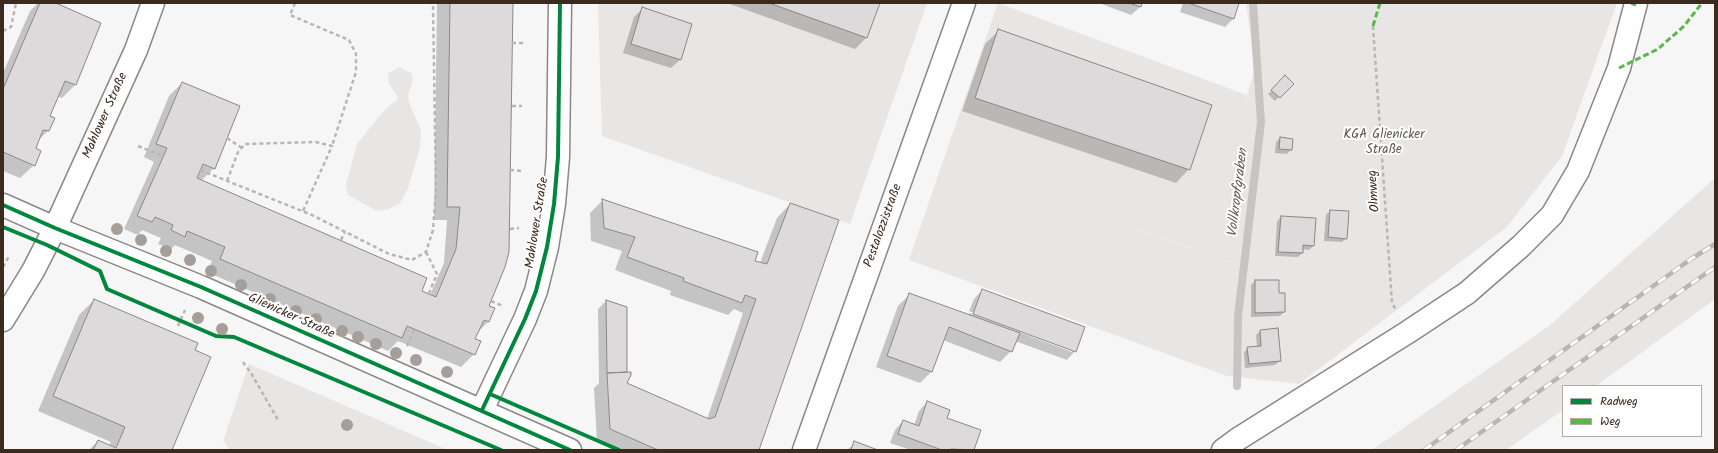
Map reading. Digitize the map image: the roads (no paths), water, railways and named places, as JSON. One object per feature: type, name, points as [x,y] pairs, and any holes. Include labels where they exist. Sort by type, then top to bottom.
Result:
[{"type":"street","name":"Mahlower Straße","points":[[3,320],[33,271],[55,228],[136,50],[153,3]]},
{"type":"street","name":"Mahlower Straße","points":[[482,410],[525,319],[536,291],[547,247],[554,204],[558,158],[560,3]]},
{"type":"street","name":"Pestalozzistraße","points":[[804,450],[964,3]]},
{"type":"street","points":[[1223,450],[1467,293],[1521,246],[1552,215],[1578,171],[1619,68],[1636,3]]},
{"type":"street","name":"Glienicker Straße","points":[[3,204],[55,228],[201,288],[482,410],[570,450]]},
{"type":"waterway","name":"Vollkropfgraben","points":[[1237,386],[1238,316],[1261,122],[1253,3]]},
{"type":"railway","points":[[1424,450],[1691,259],[1715,244]]},
{"type":"railway","points":[[1456,450],[1715,267]]},
{"type":"park label","name":"KGA Glienicker Straße","points":[[1384,144]]}]
